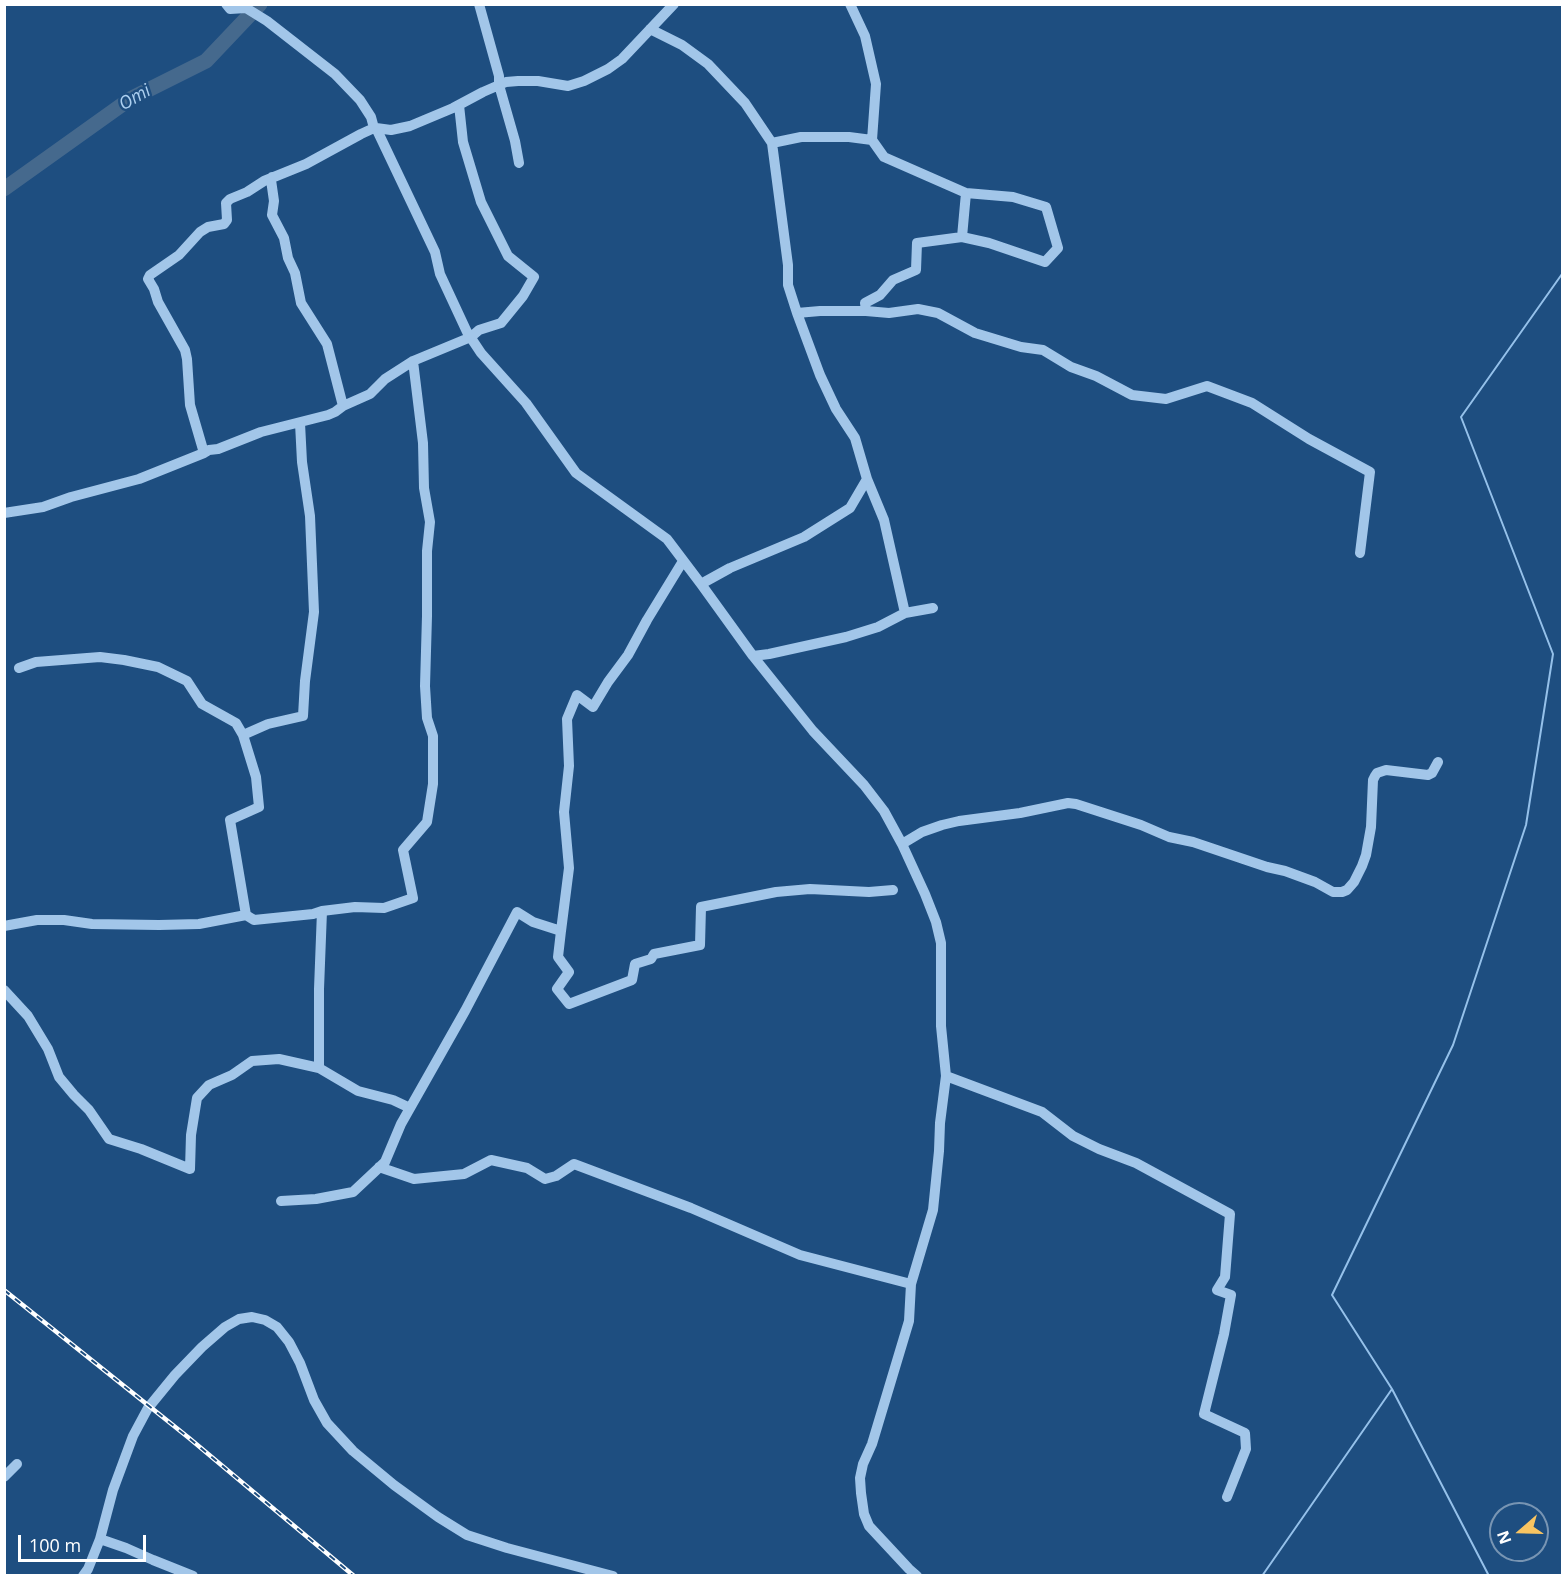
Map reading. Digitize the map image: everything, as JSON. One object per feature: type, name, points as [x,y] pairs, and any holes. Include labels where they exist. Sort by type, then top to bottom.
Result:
[{"type":"street","points":[[226,4],[230,9],[246,8],[267,21],[335,74],[360,100],[371,117],[435,252],[440,274],[481,353],[525,403],[576,473],[667,539],[753,656],[813,731],[872,794],[902,844],[933,913],[941,943],[941,1026],[946,1076],[933,1210],[911,1284],[909,1321],[872,1444],[862,1464],[860,1478],[864,1514],[869,1526],[917,1575]]},
{"type":"street","points":[[479,4],[499,76],[499,85],[519,163]]},
{"type":"street","points":[[204,453],[190,405],[188,359],[158,302],[148,279],[150,275],[179,255],[200,232],[208,227],[224,224],[227,220],[226,203],[230,199],[272,177],[306,164],[375,128],[391,130],[410,126],[499,85],[518,81],[538,81],[574,85],[608,69],[622,59],[674,4]]},
{"type":"street","points":[[850,4],[865,36],[876,84],[872,140],[884,157],[966,193],[1013,197],[1046,207],[1058,248],[1045,261],[962,237],[917,243],[916,270],[893,280],[880,295],[865,303],[866,311]]},
{"type":"street","points":[[650,29],[682,45],[708,64],[745,103],[772,143],[788,265],[788,285],[820,375],[836,409],[855,438],[867,479],[884,520],[905,613]]},
{"type":"street","points":[[4,513],[43,507],[139,479],[209,450],[218,449],[261,432],[328,415],[343,405],[370,394],[385,379],[413,361],[471,337],[479,330],[501,323],[523,296],[534,277],[508,256],[481,201],[463,142],[459,105]]},
{"type":"street","points":[[772,143],[801,137],[849,137],[872,140]]},
{"type":"street","points":[[272,177],[274,201],[272,215],[284,238],[288,258],[296,273],[301,303],[327,344],[343,405]]},
{"type":"street","points":[[962,237],[966,193]]},
{"type":"street","points":[[797,313],[820,311],[889,313],[918,309],[938,313],[975,333],[1043,351],[1071,368],[1096,376],[1132,395],[1166,399],[1207,386],[1252,403],[1309,440],[1370,472],[1360,554]]},
{"type":"street","points":[[4,926],[37,920],[64,920],[92,924],[199,924],[246,915],[254,920],[355,907],[384,908],[413,898],[403,850],[427,822],[433,784],[433,736],[427,718],[424,686],[428,616],[427,551],[430,522],[424,488],[423,442],[413,361]]},
{"type":"street","points":[[243,735],[268,724],[303,716],[304,681],[314,612],[310,516],[302,462],[300,423]]},
{"type":"street","points":[[701,584],[730,568],[804,537],[850,508],[867,479]]},
{"type":"street","points":[[683,561],[646,620],[628,655],[608,682],[594,707],[577,695],[567,719],[568,766],[564,812],[569,868],[558,957],[569,972],[557,989],[569,1004],[632,980],[635,964],[651,959],[654,954],[700,945],[701,907],[776,892],[810,889],[869,892],[893,890]]},
{"type":"street","points":[[753,656],[846,638],[878,627],[905,613],[933,608]]},
{"type":"street","points":[[19,668],[36,662],[100,657],[158,667],[187,681],[202,704],[236,723],[243,735],[256,777],[258,807],[230,820],[246,915]]},
{"type":"street","points":[[902,844],[922,832],[942,825],[1068,803],[1141,825],[1169,837],[1285,871],[1315,882],[1333,892],[1342,892],[1354,882],[1366,855],[1375,776],[1386,770],[1428,775],[1432,773],[1438,762]]},
{"type":"street","points":[[319,1068],[318,989],[322,911]]},
{"type":"street","points":[[281,1201],[316,1199],[353,1192],[385,1162],[401,1124],[465,1011],[517,912],[534,922],[561,931]]},
{"type":"street","points":[[4,990],[28,1016],[48,1049],[59,1077],[89,1110],[110,1138],[190,1169],[191,1135],[197,1098],[209,1084],[232,1075],[252,1061],[279,1059],[319,1068],[358,1091],[393,1100],[410,1108]]},
{"type":"street","points":[[946,1076],[1042,1112],[1073,1136],[1136,1163],[1230,1214],[1225,1276],[1217,1290],[1231,1295],[1224,1334],[1204,1414],[1245,1433],[1246,1449],[1227,1497]]},
{"type":"street","points":[[379,1167],[414,1179],[464,1173],[491,1160],[527,1168],[545,1179],[556,1176],[574,1164],[691,1208],[800,1255],[911,1284]]},
{"type":"street","points":[[83,1575],[88,1569],[100,1539],[113,1490],[132,1436],[148,1408],[202,1347],[225,1327],[239,1319],[252,1317],[265,1320],[277,1327],[289,1342],[314,1400],[327,1423],[353,1451],[403,1492],[466,1534],[507,1548],[613,1575]]},
{"type":"street","points":[[4,1477],[17,1464]]},
{"type":"street","points":[[100,1539],[193,1575]]},
{"type":"waterway","name":"Omi","points":[[4,189],[130,99],[206,61],[260,4]]},
{"type":"waterway","points":[[1489,1576],[1392,1389],[1332,1295],[1453,1045],[1526,825],[1553,654],[1461,417],[1562,274]]},
{"type":"waterway","points":[[1262,1576],[1392,1389]]},
{"type":"railway","points":[[4,1290],[189,1438],[354,1576]]}]
